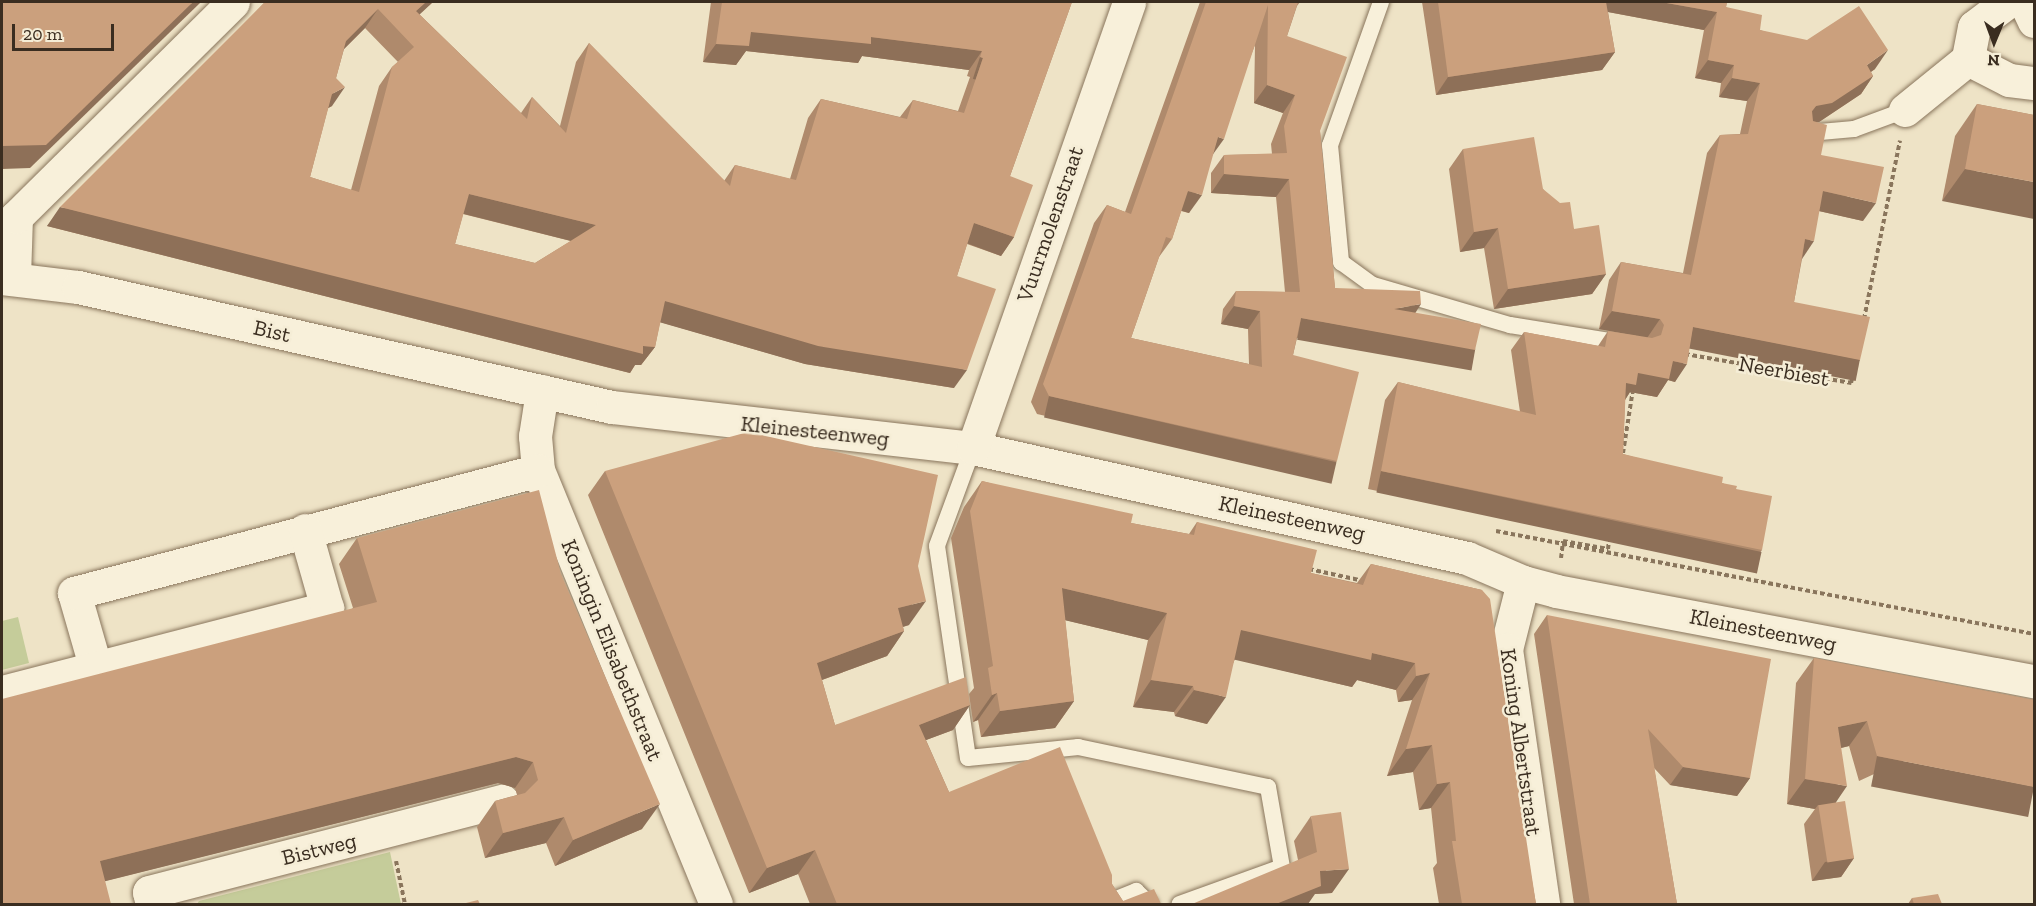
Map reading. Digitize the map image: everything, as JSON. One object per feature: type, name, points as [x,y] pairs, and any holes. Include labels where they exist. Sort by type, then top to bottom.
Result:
[{"type":"street","points":[[8,277],[16,217],[233,2]]},
{"type":"street","name":"Vuurmolenstraat","points":[[973,448],[1129,2]]},
{"type":"street","points":[[1905,110],[1968,59],[1974,27],[2007,2]]},
{"type":"street","points":[[2025,2],[2034,21]]},
{"type":"street","points":[[1968,59],[2009,80],[2034,83]]},
{"type":"street","name":"Bist","points":[[8,277],[78,287],[542,391]]},
{"type":"street","name":"Kleinesteenweg","points":[[542,391],[650,413],[973,448],[1467,558],[1523,582],[1556,591],[2034,681]]},
{"type":"street","name":"Koningin Elisabethstraat","points":[[542,391],[535,436],[538,470],[716,904]]},
{"type":"street","points":[[96,669],[74,593],[538,470]]},
{"type":"street","points":[[2,692],[327,608],[305,530]]},
{"type":"street","name":"Koning Albertstraat","points":[[1523,582],[1506,649],[1543,904]]},
{"type":"street","name":"Bistweg","points":[[152,904],[149,892],[502,801]]},
{"type":"lane","points":[[1381,2],[1330,145],[1341,262],[1373,285],[1498,322],[1641,346]]},
{"type":"lane","points":[[1809,133],[1854,129],[1905,110]]},
{"type":"lane","points":[[973,448],[937,546],[968,758],[1078,747],[1268,787],[1282,867],[1180,904]]},
{"type":"lane","points":[[1104,904],[1136,891],[1150,904]]},
{"type":"path","points":[[1862,327],[1905,110]]},
{"type":"path","name":"Neerbiest","points":[[1641,346],[1851,383],[1856,361]]},
{"type":"path","points":[[1621,463],[1641,346]]},
{"type":"path","points":[[1487,529],[1563,546],[2034,634]]},
{"type":"path","points":[[1556,591],[1563,541],[1608,549],[1609,541]]},
{"type":"path","points":[[389,831],[405,904]]},
{"type":"green space","points":[[18,617],[29,663],[2,670],[2,621]]},
{"type":"green space","points":[[390,852],[401,904],[197,904],[199,901]]},
{"type":"building","points":[[2,2],[193,2],[46,145],[2,146]]},
{"type":"building","points":[[265,2],[426,2],[416,11],[527,119],[532,97],[566,133],[589,43],[730,186],[735,165],[796,180],[821,99],[907,119],[913,100],[964,113],[983,58],[980,57],[982,51],[871,37],[871,44],[751,32],[749,46],[716,44],[722,2],[1072,2],[1010,176],[1033,185],[1014,237],[974,223],[957,276],[996,289],[967,370],[818,346],[665,301],[655,347],[643,346],[643,354],[60,207]],"holes":[[[378,9],[414,47],[392,67],[359,192],[310,177],[332,94],[345,87],[336,78],[346,41]],[[469,194],[596,225],[535,263],[455,244]]]},
{"type":"building","points":[[1206,2],[1298,2],[1287,36],[1347,57],[1320,131],[1335,288],[1420,291],[1421,304],[1394,309],[1481,324],[1475,350],[1301,318],[1293,355],[1359,372],[1337,461],[1049,396],[1043,384],[1107,205],[1131,214]],"holes":[[[1268,5],[1267,85],[1295,95],[1284,126],[1287,153],[1224,155],[1224,174],[1289,179],[1300,292],[1236,291],[1234,306],[1260,311],[1262,367],[1131,338],[1166,237],[1172,239],[1188,191],[1202,195],[1218,137],[1224,139]]]},
{"type":"building","points":[[1438,2],[1606,2],[1615,52],[1448,77]]},
{"type":"building","points":[[1661,2],[1727,2],[1726,7],[1762,15],[1760,30],[1807,40],[1859,6],[1888,50],[1867,65],[1873,76],[1832,103],[1816,106],[1812,111],[1813,121],[1827,125],[1821,155],[1884,167],[1876,203],[1823,191],[1814,241],[1805,239],[1794,302],[1870,317],[1860,360],[1693,327],[1687,364],[1673,361],[1669,379],[1638,373],[1636,385],[1626,383],[1623,454],[1723,477],[1722,483],[1737,486],[1736,489],[1772,496],[1762,550],[1381,471],[1398,382],[1536,415],[1524,332],[1605,347],[1608,331],[1652,338],[1661,335],[1664,325],[1660,319],[1612,311],[1621,262],[1691,275],[1720,135],[1748,134],[1760,83],[1732,78],[1734,65],[1708,60],[1717,12]]},
{"type":"building","points":[[1977,104],[2034,115],[2034,182],[1965,169]]},
{"type":"building","points":[[1534,137],[1543,189],[1560,203],[1570,202],[1574,229],[1599,225],[1606,274],[1508,289],[1498,228],[1474,232],[1463,149]]},
{"type":"building","points":[[748,432],[938,475],[918,566],[926,601],[898,608],[904,631],[817,663],[835,725],[966,677],[970,705],[919,725],[949,792],[1060,747],[1112,875],[1112,884],[1123,901],[1154,889],[1161,904],[837,904],[815,850],[767,868],[605,471]]},
{"type":"building","points":[[982,481],[1133,514],[1131,523],[1194,535],[1197,522],[1317,550],[1311,573],[1363,585],[1371,564],[1482,590],[1490,599],[1536,904],[1462,904],[1452,841],[1456,841],[1450,782],[1437,784],[1432,745],[1406,749],[1430,673],[1416,676],[1415,663],[1372,653],[1371,660],[1241,630],[1226,697],[1194,690],[1193,686],[1151,680],[1167,613],[1062,588],[1074,701],[1000,711],[997,693],[992,695],[988,668],[993,666],[970,511]]},
{"type":"building","points":[[539,490],[561,574],[660,804],[573,840],[564,817],[503,833],[495,801],[525,793],[538,780],[533,762],[516,757],[100,861],[111,904],[2,904],[2,699],[377,602],[357,538]]},
{"type":"building","points":[[1547,615],[1771,659],[1750,778],[1683,767],[1648,729],[1677,904],[1590,904]]},
{"type":"building","points":[[1814,658],[2034,700],[2034,787],[1877,756],[1867,721],[1838,727],[1847,786],[1805,779]]},
{"type":"building","points":[[1845,801],[1854,858],[1827,863],[1818,805]]},
{"type":"building","points":[[1341,812],[1349,869],[1320,871],[1321,886],[1276,904],[1192,904],[1317,852],[1311,816]]},
{"type":"building","points":[[1938,894],[1942,904],[1914,904],[1912,898]]},
{"type":"building","points":[[478,900],[480,904],[462,904]]}]
